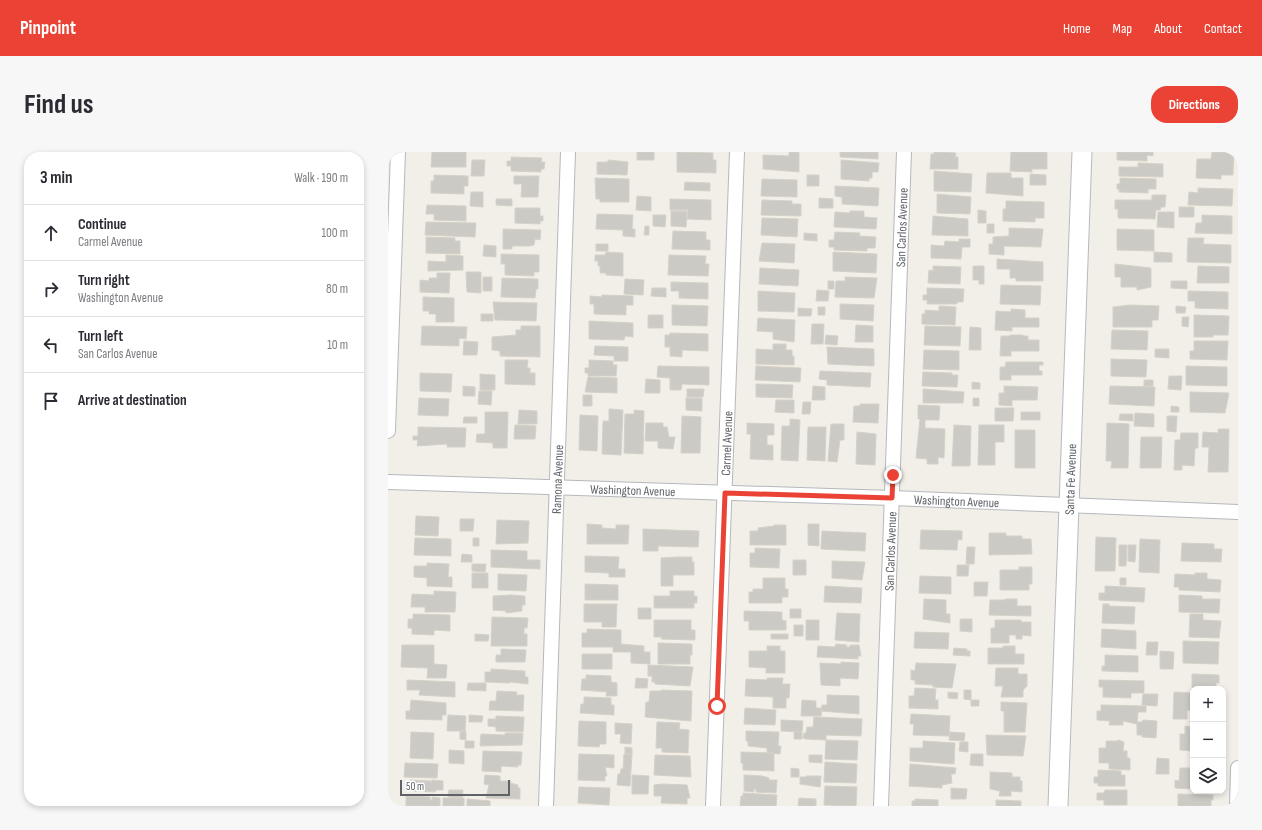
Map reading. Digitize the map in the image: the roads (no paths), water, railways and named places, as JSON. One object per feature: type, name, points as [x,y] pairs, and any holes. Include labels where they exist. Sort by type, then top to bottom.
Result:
[{"type":"street","points":[[388,431],[398,152]]},
{"type":"street","name":"Ramona Avenue","points":[[546,806],[568,152]]},
{"type":"street","name":"Carmel Avenue","points":[[713,806],[737,152]]},
{"type":"street","name":"San Carlos Avenue","points":[[881,806],[904,152]]},
{"type":"street","name":"Santa Fe Avenue","points":[[1058,806],[1082,152]]},
{"type":"street","name":"Washington Avenue","points":[[388,482],[892,498],[1238,512]]},
{"type":"street","points":[[1237,806],[1238,768]]}]
